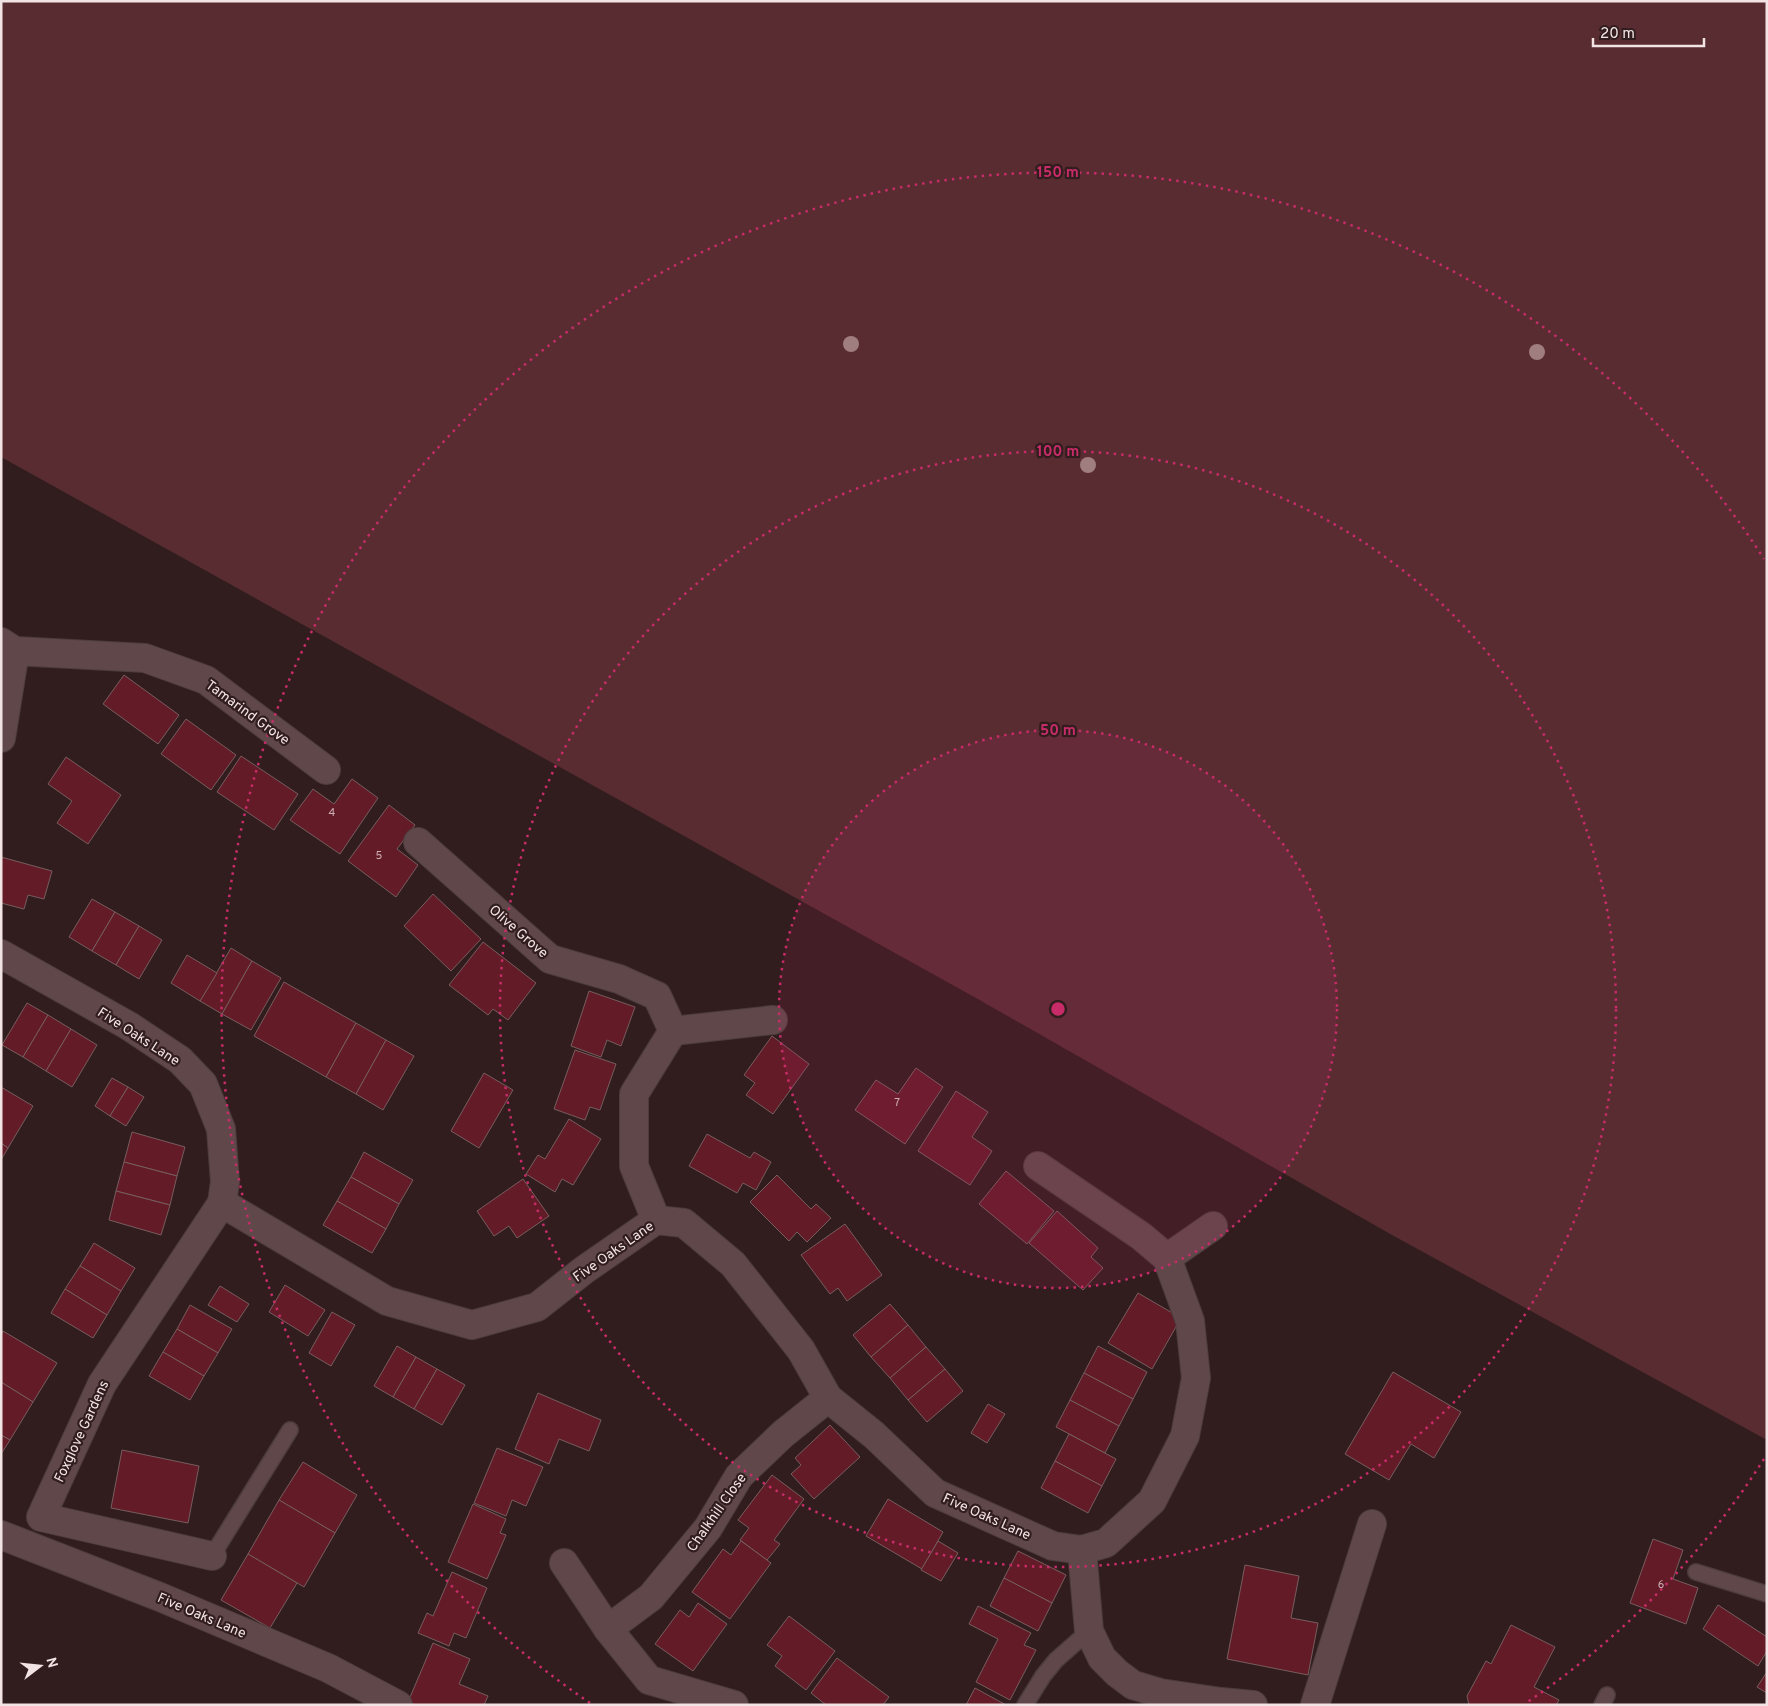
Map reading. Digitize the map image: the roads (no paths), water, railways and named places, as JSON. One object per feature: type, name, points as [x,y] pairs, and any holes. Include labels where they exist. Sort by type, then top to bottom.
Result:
[{"type":"street","points":[[1,738],[8,646]]},
{"type":"street","name":"Tamarind Grove","points":[[8,646],[145,658],[206,680],[326,770]]},
{"type":"street","name":"Olive Grove","points":[[418,842],[550,959],[619,979],[657,996],[673,1031]]},
{"type":"street","name":"Five Oaks Lane","points":[[1,954],[129,1026],[180,1060],[203,1084],[221,1129],[225,1182],[222,1202],[387,1301],[472,1325],[537,1307],[584,1270],[656,1220],[684,1223],[733,1264],[802,1350],[828,1398],[874,1436],[935,1492],[1053,1546],[1082,1550],[1106,1543],[1152,1501],[1185,1436],[1196,1378],[1190,1321],[1167,1258],[1141,1236],[1038,1166]]},
{"type":"street","points":[[656,1220],[634,1166],[634,1094],[673,1031],[773,1020]]},
{"type":"street","name":"Foxglove Gardens","points":[[212,1556],[42,1518],[102,1384],[222,1202]]},
{"type":"street","points":[[1167,1258],[1214,1226]]},
{"type":"street","name":"Chalkhill Close","points":[[608,1629],[651,1597],[708,1528],[739,1476],[783,1434],[828,1398]]},
{"type":"street","points":[[1315,1705],[1372,1524]]},
{"type":"street","name":"Five Oaks Lane","points":[[1,1535],[160,1596],[328,1668],[398,1705]]},
{"type":"street","points":[[1082,1550],[1089,1631],[1102,1658],[1117,1673],[1133,1685],[1160,1693],[1221,1703],[1253,1705]]},
{"type":"street","points":[[564,1563],[608,1629],[649,1680],[734,1705]]},
{"type":"lane","points":[[212,1556],[290,1430]]},
{"type":"lane","points":[[1696,1572],[1767,1594]]},
{"type":"lane","points":[[1025,1705],[1043,1676],[1056,1660],[1089,1631]]}]
